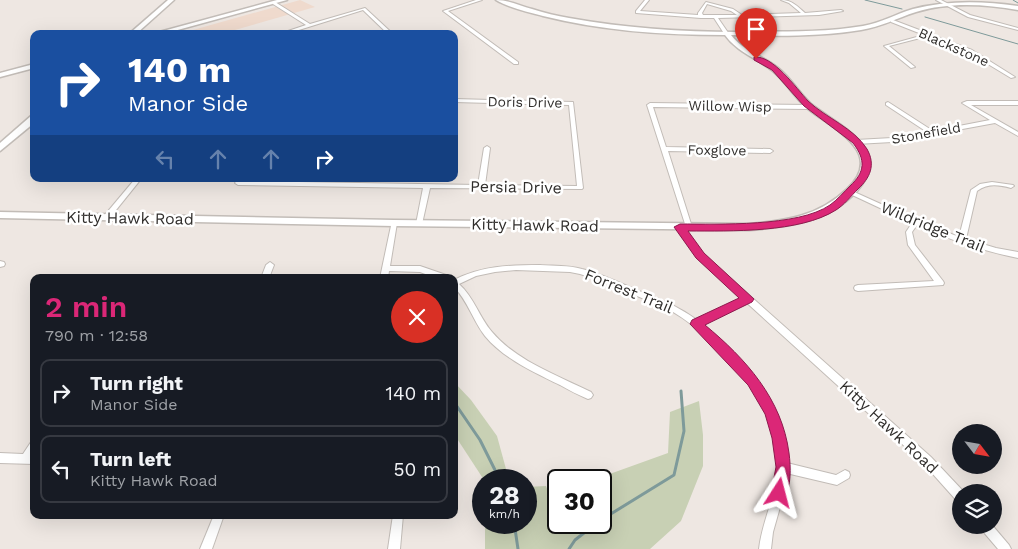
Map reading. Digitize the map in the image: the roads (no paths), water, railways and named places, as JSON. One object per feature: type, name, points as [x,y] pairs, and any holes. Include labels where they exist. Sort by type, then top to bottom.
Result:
[{"type":"street","points":[[137,30],[169,4],[177,0]]},
{"type":"street","points":[[168,30],[284,0]]},
{"type":"street","points":[[480,0],[445,12],[516,63]]},
{"type":"street","points":[[499,0],[546,14],[606,26],[672,32],[727,34],[846,30],[877,25],[892,21],[914,11],[948,5],[1018,7]]},
{"type":"street","points":[[647,0],[637,12],[715,17],[841,11]]},
{"type":"street","points":[[783,0],[790,2],[804,14]]},
{"type":"street","points":[[938,0],[976,18],[1018,29]]},
{"type":"street","points":[[274,3],[309,26]]},
{"type":"street","points":[[700,17],[700,13],[706,3],[732,10],[741,16]]},
{"type":"street","points":[[142,30],[169,4]]},
{"type":"street","points":[[295,30],[364,10],[386,30]]},
{"type":"street","points":[[665,149],[684,227],[757,227],[814,217],[834,207],[863,180],[867,168],[866,156],[856,142],[810,107],[774,69],[741,50],[733,43],[715,17]]},
{"type":"street","name":"Blackstone","points":[[892,21],[970,51],[1013,77]]},
{"type":"street","points":[[148,25],[154,29],[175,28]]},
{"type":"street","points":[[913,67],[886,46],[928,35]]},
{"type":"street","points":[[0,75],[30,67]]},
{"type":"street","name":"Doris Drive","points":[[458,100],[570,103],[580,188]]},
{"type":"street","points":[[1018,103],[965,103],[1018,134]]},
{"type":"street","points":[[888,104],[932,133]]},
{"type":"street","name":"Willow Wisp","points":[[665,149],[650,105],[810,107]]},
{"type":"street","name":"Stonefield","points":[[856,142],[892,140],[995,121]]},
{"type":"street","points":[[0,148],[30,122]]},
{"type":"street","points":[[481,187],[487,148]]},
{"type":"street","name":"Foxglove","points":[[665,149],[770,151]]},
{"type":"street","points":[[106,218],[136,182]]},
{"type":"street","name":"Persia Drive","points":[[366,182],[392,182],[427,186],[580,188]]},
{"type":"street","points":[[962,241],[974,190],[979,186],[991,183],[1011,186]]},
{"type":"street","points":[[419,224],[427,186]]},
{"type":"street","name":"Wildridge Trail","points":[[850,192],[962,241],[990,250],[1018,255]]},
{"type":"street","name":"Kitty Hawk Road","points":[[0,215],[419,224],[684,227],[700,256],[927,460],[952,487]]},
{"type":"street","points":[[858,288],[940,283],[912,244],[910,232],[916,222]]},
{"type":"street","points":[[385,274],[394,223]]},
{"type":"street","points":[[267,274],[270,265]]},
{"type":"street","name":"Forrest Trail","points":[[458,281],[492,269],[510,267],[572,270],[588,274],[666,305],[680,312],[696,324],[753,381],[772,413],[780,438],[783,467],[782,479],[776,508],[767,530],[765,549]]},
{"type":"street","points":[[386,268],[420,269],[434,274]]},
{"type":"street","points":[[458,287],[472,303],[478,318],[489,334],[504,349],[588,395]]},
{"type":"street","points":[[696,324],[748,299]]},
{"type":"street","points":[[0,458],[29,459]]},
{"type":"street","points":[[783,467],[838,480],[845,474]]},
{"type":"street","points":[[206,549],[217,519]]},
{"type":"street","points":[[394,549],[398,519]]},
{"type":"street","points":[[992,534],[1005,549]]},
{"type":"waterway","points":[[865,0],[902,9]]},
{"type":"waterway","points":[[1013,0],[1018,3]]},
{"type":"waterway","points":[[925,17],[1018,44]]},
{"type":"waterway","points":[[612,513],[674,475],[684,431],[681,391]]},
{"type":"waterway","points":[[458,408],[480,440],[494,469]]},
{"type":"waterway","points":[[516,534],[518,549]]},
{"type":"waterway","points":[[569,549],[575,540],[583,534]]}]
